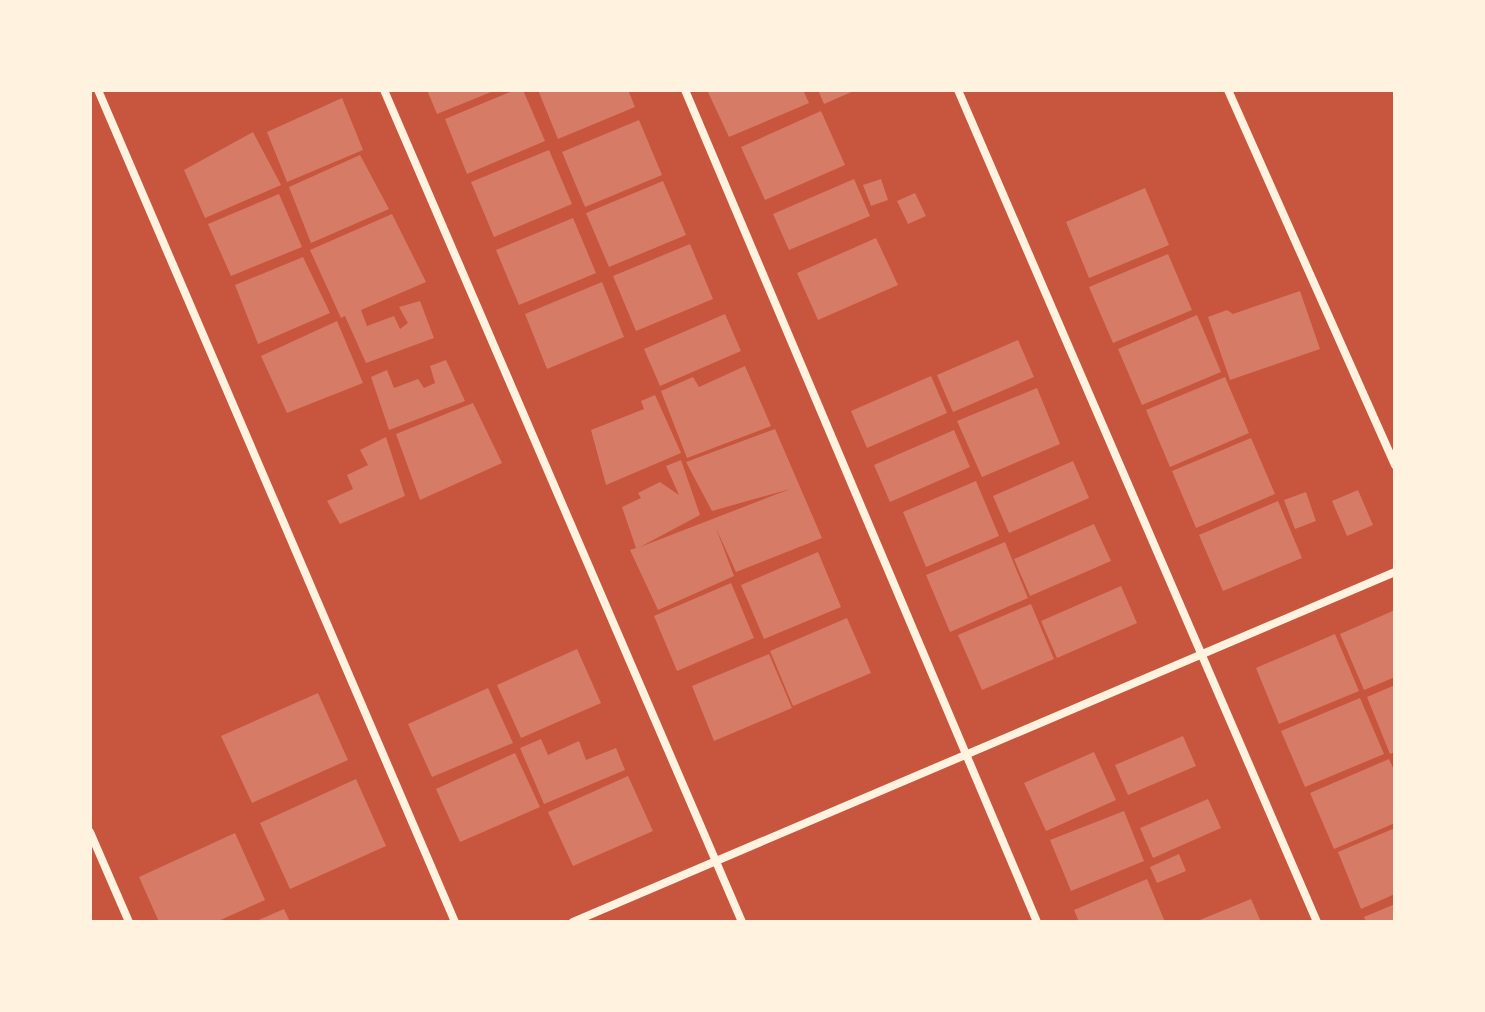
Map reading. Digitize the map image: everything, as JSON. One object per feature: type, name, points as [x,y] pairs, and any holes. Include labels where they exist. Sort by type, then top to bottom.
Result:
[{"type":"street","points":[[98,90],[455,922]]},
{"type":"street","points":[[384,90],[742,922]]},
{"type":"street","points":[[685,90],[1037,922]]},
{"type":"street","points":[[958,90],[1317,922]]},
{"type":"street","points":[[1228,90],[1395,465]]},
{"type":"street","points":[[573,922],[1395,572]]},
{"type":"street","points":[[90,832],[129,922]]},
{"type":"building","points":[[427,90],[496,90],[437,114]]},
{"type":"building","points":[[515,90],[523,90],[545,141],[467,174],[445,119]]},
{"type":"building","points":[[538,90],[628,90],[635,107],[558,139]]},
{"type":"building","points":[[707,90],[803,90],[809,103],[729,137]]},
{"type":"building","points":[[818,90],[856,90],[824,104]]},
{"type":"building","points":[[342,98],[363,150],[287,182],[267,132]]},
{"type":"building","points":[[821,111],[845,165],[765,200],[741,147]]},
{"type":"building","points":[[639,120],[662,175],[585,207],[562,152]]},
{"type":"building","points":[[253,132],[281,185],[205,218],[184,170]]},
{"type":"building","points":[[549,150],[572,204],[494,237],[471,182]]},
{"type":"building","points":[[360,155],[389,209],[311,243],[289,187]]},
{"type":"building","points":[[854,179],[870,216],[789,250],[773,214]]},
{"type":"building","points":[[881,179],[888,200],[871,206],[863,185]]},
{"type":"building","points":[[663,181],[686,235],[609,267],[586,213]]},
{"type":"building","points":[[1145,188],[1169,245],[1089,278],[1066,222]]},
{"type":"building","points":[[915,193],[926,216],[908,224],[897,201]]},
{"type":"building","points":[[279,194],[302,247],[231,276],[208,224]]},
{"type":"building","points":[[392,214],[426,282],[361,310],[367,326],[394,316],[400,329],[408,323],[399,307],[420,301],[434,338],[366,363],[345,316],[341,318],[310,250]]},
{"type":"building","points":[[573,218],[596,273],[519,305],[496,250]]},
{"type":"building","points":[[876,238],[898,285],[818,320],[797,273]]},
{"type":"building","points":[[690,244],[713,299],[636,331],[613,276]]},
{"type":"building","points":[[1168,254],[1192,310],[1113,343],[1089,287]]},
{"type":"building","points":[[303,257],[330,313],[258,344],[235,285]]},
{"type":"building","points":[[602,282],[624,337],[547,369],[525,314]]},
{"type":"building","points":[[1300,291],[1320,349],[1230,380],[1208,317],[1227,310],[1233,314]]},
{"type":"building","points":[[725,314],[741,351],[660,386],[644,349]]},
{"type":"building","points":[[1197,315],[1221,372],[1142,405],[1118,349]]},
{"type":"building","points":[[337,321],[363,383],[287,413],[261,356]]},
{"type":"building","points":[[1018,340],[1034,377],[953,412],[937,375]]},
{"type":"building","points":[[446,360],[465,401],[389,430],[371,377],[387,370],[394,388],[418,379],[424,388],[435,383],[430,366]]},
{"type":"building","points":[[745,366],[771,426],[687,458],[661,391],[693,377],[699,387]]},
{"type":"building","points":[[931,376],[947,413],[867,448],[851,411]]},
{"type":"building","points":[[1225,377],[1249,433],[1170,467],[1146,410]]},
{"type":"building","points":[[1037,388],[1060,444],[982,477],[957,421]]},
{"type":"building","points":[[655,395],[681,453],[606,485],[591,430],[644,409],[641,401]]},
{"type":"building","points":[[473,403],[502,463],[420,500],[396,434]]},
{"type":"building","points":[[775,429],[822,538],[736,572],[716,528],[734,576],[658,610],[630,550],[636,548],[622,507],[641,498],[638,493],[660,482],[679,495],[666,466],[681,460],[700,515],[640,547],[790,489],[712,511],[686,462]]},
{"type":"building","points":[[954,430],[970,467],[890,502],[874,465]]},
{"type":"building","points":[[386,437],[405,496],[340,524],[327,501],[353,489],[347,475],[368,465],[360,450]]},
{"type":"building","points":[[1251,438],[1275,494],[1196,528],[1172,471]]},
{"type":"building","points":[[1073,461],[1089,498],[1009,533],[993,496]]},
{"type":"building","points":[[976,481],[999,536],[926,567],[903,512]]},
{"type":"building","points":[[1358,490],[1373,525],[1347,536],[1332,501]]},
{"type":"building","points":[[1306,492],[1316,521],[1295,529],[1284,500]]},
{"type":"building","points":[[1278,501],[1302,558],[1223,591],[1199,535]]},
{"type":"building","points":[[1094,524],[1111,561],[1030,596],[1014,559]]},
{"type":"building","points":[[1005,542],[1028,598],[950,632],[926,575]]},
{"type":"building","points":[[818,552],[841,607],[764,639],[741,585]]},
{"type":"building","points":[[731,583],[754,638],[677,671],[654,616]]},
{"type":"building","points":[[1121,586],[1137,623],[1057,658],[1041,621]]},
{"type":"building","points":[[1031,604],[1054,659],[982,690],[958,635]]},
{"type":"building","points":[[1395,610],[1395,677],[1364,690],[1340,634]]},
{"type":"building","points":[[847,618],[871,673],[793,706],[770,651]]},
{"type":"building","points":[[1335,634],[1359,691],[1279,724],[1256,668]]},
{"type":"building","points":[[577,649],[601,703],[521,738],[497,685]]},
{"type":"building","points":[[769,654],[792,708],[714,741],[692,686]]},
{"type":"building","points":[[1395,685],[1395,752],[1390,754],[1367,697]]},
{"type":"building","points":[[488,688],[513,743],[432,777],[408,724]]},
{"type":"building","points":[[318,693],[348,760],[252,803],[221,736]]},
{"type":"building","points":[[1360,698],[1384,754],[1305,787],[1281,731]]},
{"type":"building","points":[[1183,736],[1196,766],[1128,795],[1115,765]]},
{"type":"building","points":[[541,739],[548,755],[579,741],[586,760],[616,748],[625,770],[544,804],[520,748]]},
{"type":"building","points":[[1094,752],[1116,800],[1046,831],[1024,783]]},
{"type":"building","points":[[515,753],[540,807],[460,842],[436,789]]},
{"type":"building","points":[[1389,759],[1395,772],[1395,823],[1334,849],[1310,793]]},
{"type":"building","points":[[628,776],[653,831],[573,866],[548,812]]},
{"type":"building","points":[[356,779],[386,846],[290,889],[260,823]]},
{"type":"building","points":[[1208,799],[1221,828],[1153,858],[1140,828]]},
{"type":"building","points":[[1124,811],[1144,861],[1071,891],[1050,840]]},
{"type":"building","points":[[1395,828],[1395,894],[1361,909],[1338,852]]},
{"type":"building","points":[[235,833],[265,900],[216,922],[159,922],[139,877]]},
{"type":"building","points":[[1179,854],[1186,871],[1157,883],[1150,867]]},
{"type":"building","points":[[1147,879],[1165,922],[1079,922],[1074,910]]},
{"type":"building","points":[[1251,899],[1261,922],[1195,922]]},
{"type":"building","points":[[1395,904],[1395,922],[1366,922],[1364,917]]},
{"type":"building","points":[[284,909],[290,922],[254,922]]}]
